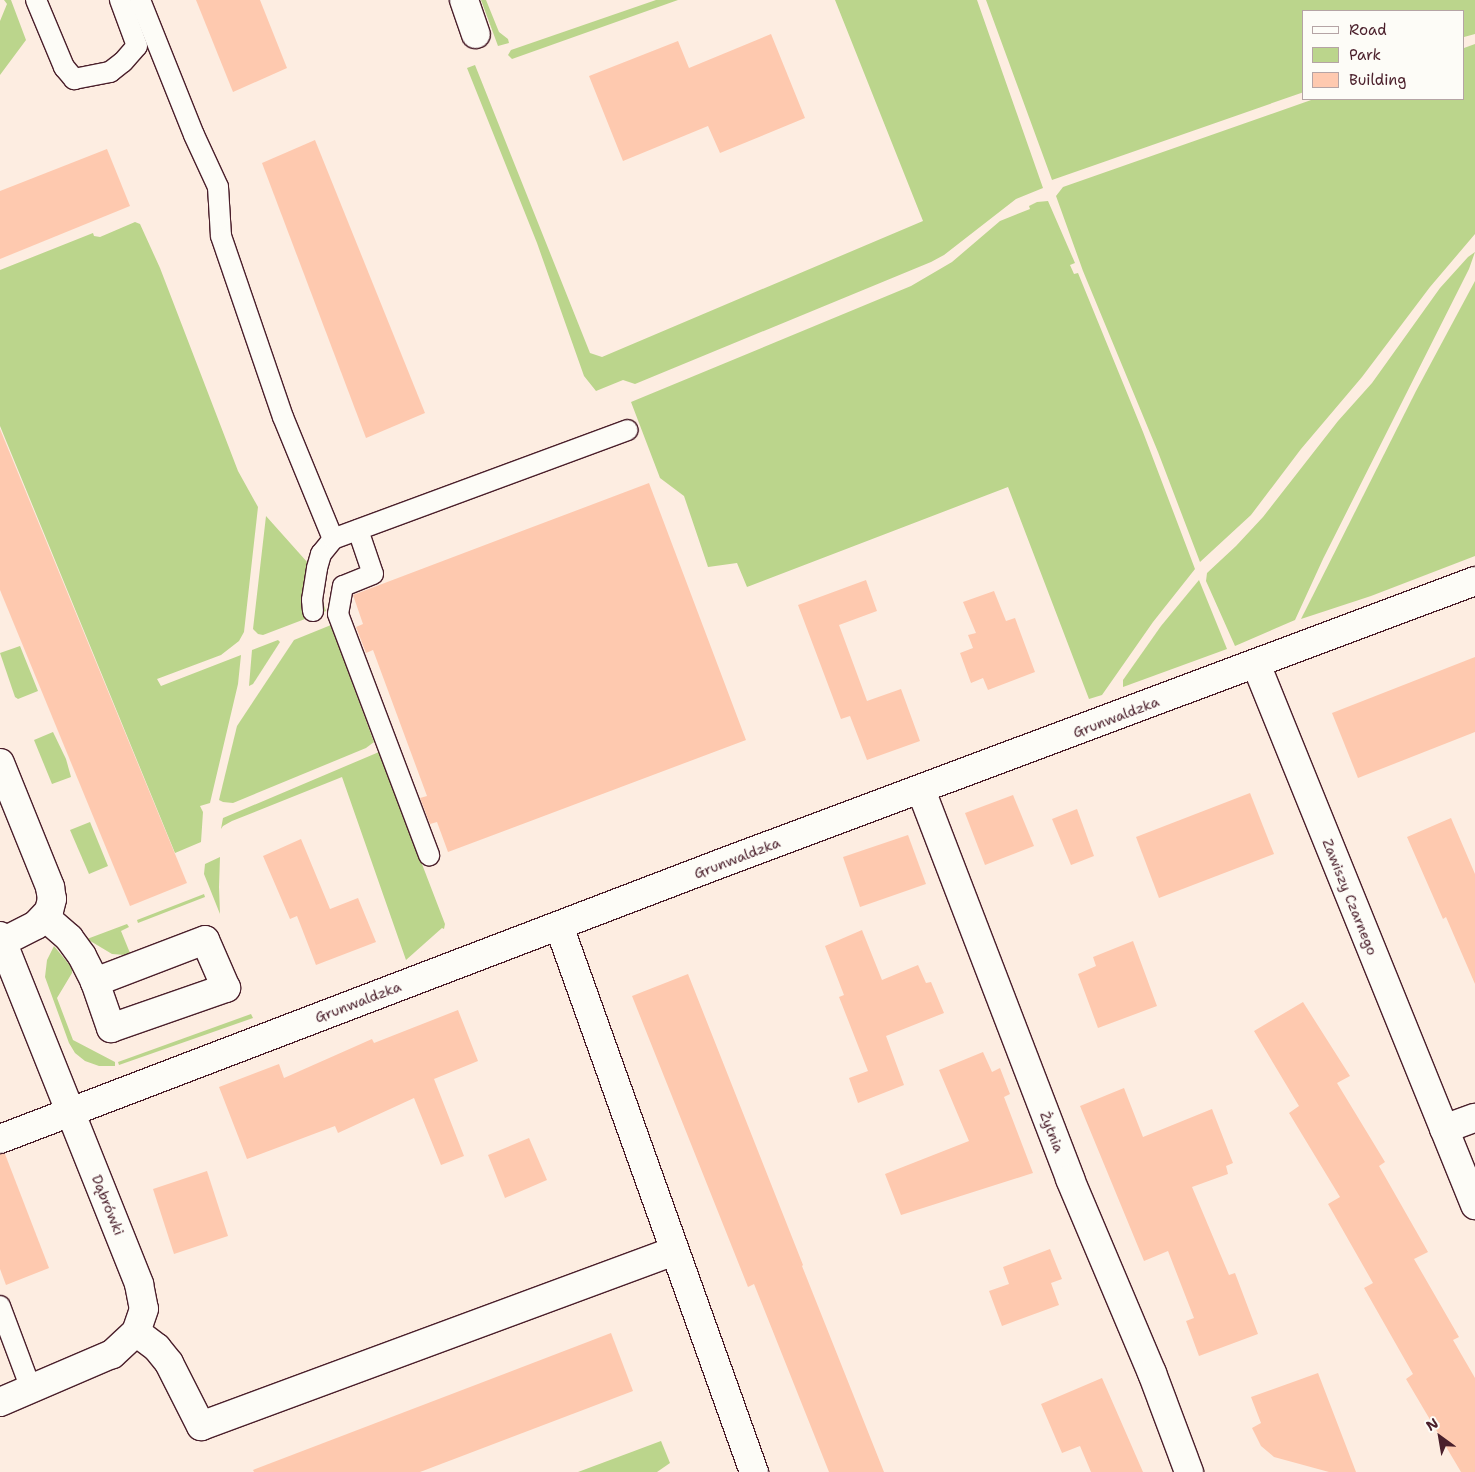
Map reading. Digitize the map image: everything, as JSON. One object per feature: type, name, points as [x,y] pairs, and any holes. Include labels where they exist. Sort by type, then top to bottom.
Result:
[{"type":"street","points":[[464,0],[476,34]]},
{"type":"street","name":"Grunwaldzka","points":[[0,1139],[1475,581]]},
{"type":"street","name":"Zawiszy Czarnego","points":[[1256,664],[1475,1205]]},
{"type":"street","points":[[0,763],[52,892],[51,905],[45,917],[27,931],[1,939]]},
{"type":"street","name":"Żytnia","points":[[921,790],[1070,1179],[1152,1373],[1189,1472]]},
{"type":"street","points":[[45,917],[69,938],[82,956],[95,982]]},
{"type":"street","points":[[559,926],[754,1472]]},
{"type":"street","name":"Dąbrówki","points":[[0,1402],[112,1354],[136,1332],[144,1309],[142,1292],[1,939]]},
{"type":"street","points":[[1444,1129],[1475,1118]]},
{"type":"street","points":[[136,1332],[157,1348],[170,1363],[201,1426],[674,1251]]},
{"type":"lane","points":[[36,0],[64,67],[74,79],[110,72],[123,62],[137,46],[120,0]]},
{"type":"lane","points":[[140,0],[194,135],[218,187],[221,236],[283,417],[333,539]]},
{"type":"lane","points":[[312,611],[317,568],[322,554],[333,539],[627,430]]},
{"type":"lane","points":[[358,530],[373,574],[343,586],[338,614],[429,855]]},
{"type":"lane","points":[[0,1306],[31,1388]]},
{"type":"green space","points":[[4,0],[11,0],[26,40],[0,75],[0,21],[7,4]]},
{"type":"green space","points":[[481,0],[486,0],[499,32],[508,39],[509,43],[498,46]]},
{"type":"green space","points":[[656,0],[678,0],[512,59],[508,55],[511,50]]},
{"type":"green space","points":[[835,0],[977,0],[1043,188],[1016,199],[944,255],[931,262],[635,384],[623,380],[596,391],[584,376],[537,243],[467,68],[475,65],[590,353],[602,357],[923,221]]},
{"type":"green space","points":[[986,0],[1475,0],[1475,34],[1465,37],[1465,10],[1302,10],[1302,93],[1052,180]]},
{"type":"green space","points":[[1475,44],[1475,234],[1430,287],[1362,377],[1301,449],[1251,515],[1200,562],[1158,452],[1083,271],[1056,196],[1063,187],[1311,100],[1465,100],[1465,48]]},
{"type":"green space","points":[[1048,201],[1075,263],[1070,265],[1074,274],[1078,273],[1143,432],[1195,569],[1153,622],[1102,695],[1089,699],[1008,487],[747,587],[737,563],[708,567],[684,496],[660,478],[631,402],[911,286],[952,262],[1000,221],[1030,209],[1029,206],[1037,202]]},
{"type":"green space","points":[[135,222],[140,224],[160,268],[238,471],[258,507],[244,632],[239,641],[221,655],[157,679],[161,686],[241,655],[238,684],[210,803],[200,806],[203,812],[201,842],[175,853],[0,426],[0,270],[93,233],[94,236],[100,237]]},
{"type":"green space","points":[[1475,252],[1469,269],[1323,559],[1295,620],[1235,646],[1206,581],[1207,573],[1263,517],[1338,421],[1372,383],[1440,288],[1468,257]]},
{"type":"green space","points":[[1475,281],[1475,556],[1371,596],[1301,619],[1416,391]]},
{"type":"green space","points":[[266,516],[316,572],[313,574],[326,611],[263,635],[258,634],[253,629]]},
{"type":"green space","points":[[1199,580],[1227,649],[1123,687],[1123,680],[1161,626]]},
{"type":"green space","points":[[331,625],[374,742],[366,748],[233,803],[219,800],[237,726],[294,640]]},
{"type":"green space","points":[[278,640],[280,642],[253,684],[249,686],[252,650]]},
{"type":"green space","points":[[20,646],[38,691],[18,699],[15,697],[0,653]]},
{"type":"green space","points":[[53,732],[66,759],[71,777],[52,784],[34,740]]},
{"type":"green space","points":[[379,752],[445,924],[444,929],[442,928],[406,960],[342,777],[232,821],[221,829],[223,818]]},
{"type":"green space","points":[[90,822],[108,866],[89,874],[70,830]]},
{"type":"green space","points":[[220,857],[220,914],[204,874],[205,864]]},
{"type":"green space","points":[[204,894],[205,897],[138,923],[137,920]]},
{"type":"green space","points":[[127,924],[129,927],[121,931],[130,953],[125,955],[112,954],[87,939]]},
{"type":"green space","points":[[54,946],[72,968],[72,973],[57,998],[73,1040],[115,1062],[115,1066],[99,1066],[85,1061],[75,1053],[69,1043],[45,977],[47,960]]},
{"type":"green space","points":[[251,1014],[253,1018],[119,1065],[118,1062]]},
{"type":"green space","points":[[661,1441],[670,1463],[657,1472],[578,1472]]},
{"type":"building","points":[[196,0],[260,0],[287,68],[233,92]]},
{"type":"building","points":[[771,34],[805,118],[720,153],[708,126],[623,161],[589,76],[678,41],[689,68]]},
{"type":"building","points":[[315,140],[425,413],[366,438],[262,163]]},
{"type":"building","points":[[107,149],[130,206],[0,259],[0,191]]},
{"type":"building","points":[[0,429],[187,883],[130,906],[0,590]]},
{"type":"building","points":[[649,483],[746,740],[448,852],[437,822],[430,824],[420,798],[427,796],[373,650],[366,653],[356,627],[363,624],[353,595]]},
{"type":"building","points":[[866,580],[877,611],[839,625],[867,701],[901,689],[920,741],[867,760],[850,716],[841,719],[798,605]]},
{"type":"building","points":[[994,591],[1006,621],[1015,618],[1035,672],[988,690],[983,678],[971,683],[960,653],[973,648],[968,635],[976,633],[963,602]]},
{"type":"building","points":[[1475,657],[1475,732],[1358,778],[1332,713]]},
{"type":"building","points":[[1250,793],[1274,854],[1159,898],[1136,837]]},
{"type":"building","points":[[1013,795],[1034,846],[985,865],[965,813]]},
{"type":"building","points":[[1077,809],[1094,856],[1071,865],[1052,819]]},
{"type":"building","points":[[1451,818],[1475,874],[1475,984],[1446,917],[1443,919],[1407,837]]},
{"type":"building","points":[[908,835],[926,884],[860,907],[843,857]]},
{"type":"building","points":[[301,839],[330,909],[358,898],[376,942],[316,965],[297,916],[290,919],[263,856]]},
{"type":"building","points":[[862,930],[882,980],[918,965],[926,983],[931,982],[944,1013],[886,1036],[904,1085],[858,1103],[849,1078],[868,1071],[839,997],[844,995],[825,946]]},
{"type":"building","points":[[1133,941],[1157,1006],[1098,1028],[1078,974],[1096,966],[1093,957]]},
{"type":"building","points":[[688,974],[884,1472],[829,1472],[754,1284],[748,1287],[632,996]]},
{"type":"building","points":[[1303,1002],[1350,1076],[1337,1083],[1385,1162],[1379,1166],[1428,1252],[1414,1259],[1459,1337],[1453,1340],[1475,1378],[1475,1472],[1461,1472],[1406,1379],[1413,1374],[1364,1288],[1373,1283],[1328,1204],[1340,1197],[1289,1113],[1299,1106],[1254,1031]]},
{"type":"building","points":[[458,1010],[478,1061],[434,1079],[464,1156],[441,1165],[414,1098],[338,1133],[335,1126],[247,1159],[219,1087],[279,1064],[284,1078],[372,1039],[374,1043]]},
{"type":"building","points":[[983,1052],[992,1072],[1000,1068],[1010,1094],[1004,1097],[1033,1173],[901,1215],[885,1174],[969,1141],[939,1070]]},
{"type":"building","points":[[1124,1088],[1143,1137],[1212,1109],[1233,1163],[1226,1166],[1228,1174],[1192,1187],[1229,1275],[1235,1273],[1258,1334],[1199,1356],[1186,1321],[1194,1318],[1168,1251],[1144,1261],[1080,1106]]},
{"type":"building","points":[[529,1138],[547,1180],[505,1198],[488,1155]]},
{"type":"building","points":[[0,1154],[5,1154],[49,1268],[6,1285],[0,1269]]},
{"type":"building","points":[[207,1171],[228,1236],[174,1254],[153,1189]]},
{"type":"building","points":[[1050,1249],[1062,1279],[1051,1283],[1059,1305],[1002,1326],[989,1291],[1009,1284],[1003,1267]]},
{"type":"building","points":[[611,1333],[633,1391],[420,1472],[254,1472],[253,1470]]},
{"type":"building","points":[[1318,1373],[1356,1472],[1329,1472],[1274,1457],[1261,1446],[1252,1428],[1261,1423],[1251,1397]]},
{"type":"building","points":[[1102,1378],[1143,1472],[1091,1472],[1080,1446],[1062,1453],[1041,1404]]}]
